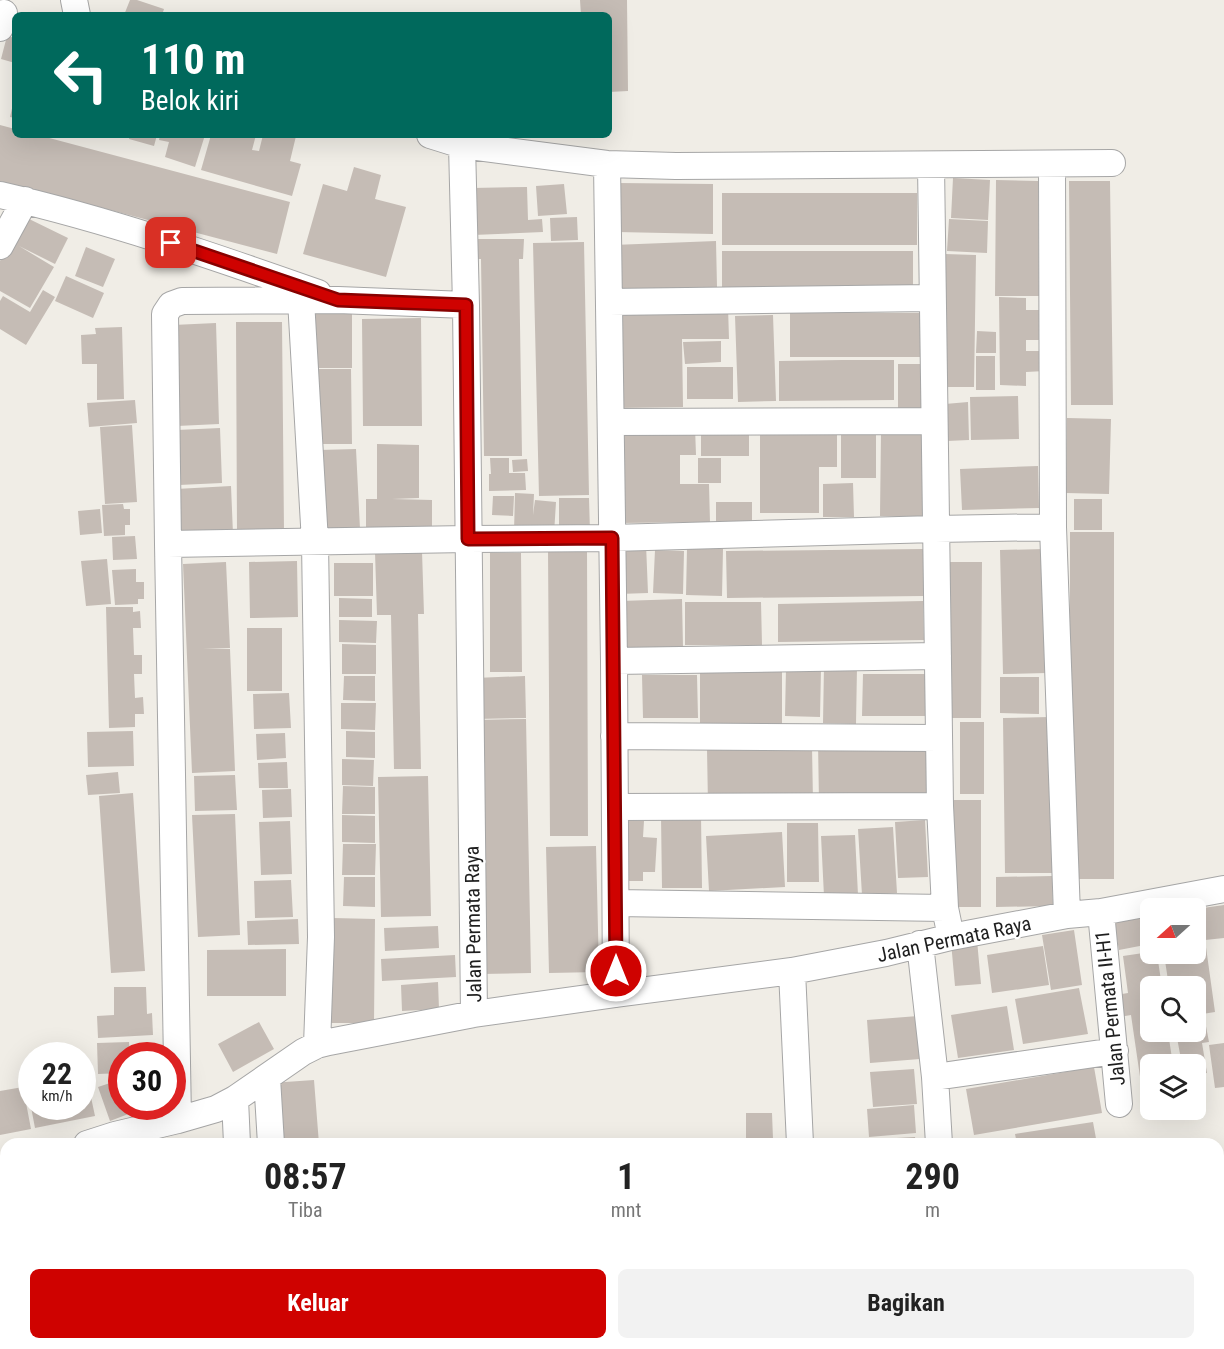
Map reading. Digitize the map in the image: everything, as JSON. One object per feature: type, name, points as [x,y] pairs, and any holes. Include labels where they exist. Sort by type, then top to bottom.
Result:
[{"type":"street","points":[[440,138],[462,145],[607,164],[931,165],[1112,162]]},
{"type":"street","name":"Jalan Permata Raya","points":[[462,145],[474,1014],[792,971],[886,953],[951,937],[1224,889]]},
{"type":"street","points":[[607,164],[616,994]]},
{"type":"street","points":[[1052,164],[1053,527],[1067,915]]},
{"type":"street","points":[[931,165],[940,806],[945,908],[951,937]]},
{"type":"street","points":[[0,195],[103,221],[338,300]]},
{"type":"street","points":[[0,246],[25,200]]},
{"type":"street","points":[[609,303],[932,298]]},
{"type":"street","points":[[301,300],[315,542],[321,937],[316,1045]]},
{"type":"street","points":[[177,1042],[165,314],[171,305],[182,301],[338,300],[466,305]]},
{"type":"street","points":[[611,422],[934,421]]},
{"type":"street","points":[[168,544],[612,538],[1053,527]]},
{"type":"street","points":[[614,661],[938,656]]},
{"type":"street","points":[[614,736],[939,738]]},
{"type":"street","points":[[615,807],[940,806]]},
{"type":"street","points":[[616,903],[945,908]]},
{"type":"street","name":"Jalan Permata II-H1","points":[[1101,912],[1119,1104]]},
{"type":"street","points":[[920,944],[939,1138]]},
{"type":"street","points":[[792,971],[800,1138]]},
{"type":"street","points":[[186,1118],[216,1109],[235,1099],[316,1045],[474,1014]]},
{"type":"street","points":[[934,1077],[1115,1050]]},
{"type":"street","points":[[267,1078],[271,1138]]},
{"type":"street","points":[[235,1099],[237,1138]]},
{"type":"street","points":[[121,1138],[178,1120]]},
{"type":"building","points":[[130,0],[164,9],[163,12],[125,12]]},
{"type":"building","points":[[580,0],[627,0],[628,91],[612,92],[612,12],[581,12]]},
{"type":"building","points":[[7,36],[12,37],[12,62],[1,59]]},
{"type":"building","points":[[0,125],[12,128],[12,138],[49,138],[290,202],[277,254],[0,181]]},
{"type":"building","points":[[129,138],[156,138],[154,146]]},
{"type":"building","points":[[159,138],[204,138],[195,167],[165,157],[169,142],[159,140]]},
{"type":"building","points":[[210,138],[255,138],[252,150],[259,151],[262,138],[296,138],[290,161],[301,164],[292,196],[201,170]]},
{"type":"building","points":[[354,167],[381,175],[375,199],[406,207],[386,277],[303,254],[323,184],[347,191]]},
{"type":"building","points":[[953,178],[990,180],[988,220],[951,218]]},
{"type":"building","points":[[996,180],[1038,181],[1039,296],[995,296]]},
{"type":"building","points":[[1069,181],[1110,181],[1113,405],[1071,405]]},
{"type":"building","points":[[618,183],[713,184],[713,234],[617,232]]},
{"type":"building","points":[[564,184],[567,214],[538,216],[536,186]]},
{"type":"building","points":[[527,187],[528,220],[542,219],[543,232],[473,235],[472,188]]},
{"type":"building","points":[[722,193],[917,193],[917,245],[722,245]]},
{"type":"building","points":[[23,216],[68,238],[55,264],[19,246],[54,267],[30,308],[0,291],[0,261]]},
{"type":"building","points":[[577,217],[578,240],[551,241],[550,218]]},
{"type":"building","points":[[949,219],[988,221],[987,253],[947,251]]},
{"type":"building","points":[[474,239],[524,239],[523,259],[519,259],[522,456],[484,456],[481,259],[474,259]]},
{"type":"building","points":[[716,241],[717,287],[615,292],[613,245]]},
{"type":"building","points":[[584,242],[589,495],[539,496],[533,243]]},
{"type":"building","points":[[86,247],[115,259],[103,287],[75,276]]},
{"type":"building","points":[[722,251],[913,251],[913,291],[722,291]]},
{"type":"building","points":[[945,254],[976,255],[974,387],[943,387]]},
{"type":"building","points":[[66,276],[104,293],[93,318],[55,301]]},
{"type":"building","points":[[43,290],[55,297],[26,345],[0,329],[0,301],[3,296],[30,312]]},
{"type":"building","points":[[999,297],[1026,298],[1026,310],[1040,310],[1040,340],[1026,340],[1026,351],[1044,351],[1045,371],[1026,372],[1026,386],[1000,385]]},
{"type":"building","points":[[728,307],[729,339],[682,339],[683,407],[616,408],[615,309]]},
{"type":"building","points":[[352,312],[352,368],[309,368],[309,313]]},
{"type":"building","points":[[790,313],[924,313],[924,357],[790,357]]},
{"type":"building","points":[[773,315],[776,401],[738,402],[735,316]]},
{"type":"building","points":[[421,318],[422,426],[363,426],[362,319]]},
{"type":"building","points":[[236,322],[282,322],[284,531],[237,532]]},
{"type":"building","points":[[216,323],[219,424],[177,426],[173,325]]},
{"type":"building","points":[[122,327],[124,399],[97,400],[97,364],[82,364],[81,335],[96,334],[95,328]]},
{"type":"building","points":[[977,331],[996,332],[996,353],[976,353]]},
{"type":"building","points":[[721,341],[721,362],[685,364],[683,342]]},
{"type":"building","points":[[976,356],[995,356],[995,390],[976,390]]},
{"type":"building","points":[[894,360],[894,400],[779,401],[779,361]]},
{"type":"building","points":[[898,364],[924,364],[924,409],[898,410]]},
{"type":"building","points":[[687,367],[733,367],[733,399],[687,399]]},
{"type":"building","points":[[311,369],[351,369],[352,444],[320,444]]},
{"type":"building","points":[[1018,396],[1019,439],[971,440],[970,397]]},
{"type":"building","points":[[135,400],[137,423],[89,427],[87,403]]},
{"type":"building","points":[[968,402],[969,440],[947,441],[945,404]]},
{"type":"building","points":[[1067,418],[1111,419],[1109,494],[1066,493]]},
{"type":"building","points":[[132,425],[137,502],[105,504],[100,427]]},
{"type":"building","points":[[695,427],[696,455],[680,455],[680,484],[709,484],[710,522],[618,523],[618,428]]},
{"type":"building","points":[[220,428],[222,483],[179,485],[177,430]]},
{"type":"building","points":[[701,428],[749,428],[749,456],[701,456]]},
{"type":"building","points":[[760,430],[837,430],[837,467],[819,467],[819,513],[760,513]]},
{"type":"building","points":[[841,432],[876,432],[876,478],[841,478]]},
{"type":"building","points":[[881,432],[926,433],[924,517],[880,516]]},
{"type":"building","points":[[377,444],[419,445],[419,498],[392,499],[432,500],[432,537],[366,536],[366,499],[377,499]]},
{"type":"building","points":[[356,449],[360,529],[325,528],[319,450]]},
{"type":"building","points":[[490,458],[509,458],[509,473],[525,473],[526,490],[489,491]]},
{"type":"building","points":[[698,458],[721,458],[721,483],[698,483]]},
{"type":"building","points":[[527,459],[528,471],[513,472],[512,460]]},
{"type":"building","points":[[1038,466],[1039,508],[962,510],[960,469]]},
{"type":"building","points":[[853,483],[854,517],[823,517],[823,484]]},
{"type":"building","points":[[231,486],[233,534],[179,537],[176,489]]},
{"type":"building","points":[[515,493],[534,494],[533,515],[535,500],[556,502],[554,534],[514,532]]},
{"type":"building","points":[[493,496],[514,496],[513,516],[492,515]]},
{"type":"building","points":[[559,498],[589,498],[590,532],[559,532]]},
{"type":"building","points":[[1074,499],[1102,499],[1102,530],[1074,530]]},
{"type":"building","points":[[716,502],[752,502],[752,530],[716,529]]},
{"type":"building","points":[[123,504],[124,509],[130,509],[130,525],[125,525],[125,535],[104,536],[102,505]]},
{"type":"building","points":[[100,509],[102,533],[80,535],[78,511]]},
{"type":"building","points":[[1070,532],[1114,532],[1114,879],[1070,879]]},
{"type":"building","points":[[135,536],[137,559],[113,560],[112,537]]},
{"type":"building","points":[[646,544],[648,593],[619,594],[617,545]]},
{"type":"building","points":[[687,548],[723,549],[722,596],[686,595]]},
{"type":"building","points":[[923,549],[924,596],[727,598],[726,551]]},
{"type":"building","points":[[1044,549],[1047,673],[1003,674],[1000,550]]},
{"type":"building","points":[[548,550],[587,550],[588,836],[550,836]]},
{"type":"building","points":[[655,550],[684,551],[683,594],[653,593]]},
{"type":"building","points":[[422,551],[424,614],[418,614],[421,769],[394,769],[391,615],[377,615],[375,552]]},
{"type":"building","points":[[490,553],[521,553],[522,672],[490,672]]},
{"type":"building","points":[[107,559],[111,604],[86,606],[81,561]]},
{"type":"building","points":[[297,561],[298,617],[250,618],[249,562]]},
{"type":"building","points":[[226,562],[230,648],[203,649],[230,649],[235,771],[192,773],[183,564]]},
{"type":"building","points":[[948,562],[982,562],[981,718],[947,718]]},
{"type":"building","points":[[334,563],[373,563],[373,596],[334,596]]},
{"type":"building","points":[[136,569],[136,582],[144,582],[144,599],[138,599],[138,604],[115,605],[112,570]]},
{"type":"building","points":[[339,598],[372,599],[372,617],[339,617]]},
{"type":"building","points":[[682,599],[683,648],[621,650],[620,601]]},
{"type":"building","points":[[923,601],[924,640],[778,642],[778,604]]},
{"type":"building","points":[[685,602],[761,602],[762,645],[685,645]]},
{"type":"building","points":[[106,607],[133,607],[133,612],[140,611],[141,628],[133,628],[134,655],[142,655],[142,674],[134,674],[135,698],[143,697],[144,714],[135,714],[135,727],[109,728]]},
{"type":"building","points":[[339,620],[377,621],[376,643],[339,642]]},
{"type":"building","points":[[247,628],[282,628],[282,691],[247,691]]},
{"type":"building","points":[[342,644],[376,645],[376,674],[342,674]]},
{"type":"building","points":[[824,666],[857,667],[856,724],[823,723]]},
{"type":"building","points":[[700,667],[782,667],[782,732],[700,732]]},
{"type":"building","points":[[786,668],[821,669],[820,717],[785,716]]},
{"type":"building","points":[[863,674],[929,674],[929,716],[862,716]]},
{"type":"building","points":[[642,675],[697,675],[698,718],[643,718]]},
{"type":"building","points":[[344,676],[375,676],[375,701],[343,700]]},
{"type":"building","points":[[525,676],[526,718],[476,719],[475,678]]},
{"type":"building","points":[[1000,677],[1039,677],[1039,714],[1000,713]]},
{"type":"building","points":[[289,693],[291,728],[254,729],[253,694]]},
{"type":"building","points":[[341,703],[376,703],[375,730],[341,729]]},
{"type":"building","points":[[1050,717],[1052,873],[1005,873],[1003,718]]},
{"type":"building","points":[[526,719],[531,973],[481,974],[475,720]]},
{"type":"building","points":[[960,722],[984,722],[984,794],[960,794]]},
{"type":"building","points":[[133,731],[134,766],[88,767],[87,732]]},
{"type":"building","points":[[346,731],[375,732],[375,758],[346,757]]},
{"type":"building","points":[[285,733],[286,758],[257,760],[256,734]]},
{"type":"building","points":[[931,741],[932,800],[819,802],[818,742]]},
{"type":"building","points":[[812,746],[813,802],[708,805],[707,749]]},
{"type":"building","points":[[342,759],[374,760],[373,786],[342,785]]},
{"type":"building","points":[[287,762],[288,788],[259,788],[258,763]]},
{"type":"building","points":[[118,772],[120,793],[88,795],[86,775]]},
{"type":"building","points":[[235,775],[237,810],[195,811],[194,776]]},
{"type":"building","points":[[428,776],[431,916],[381,917],[378,777]]},
{"type":"building","points":[[343,786],[375,787],[375,814],[342,814]]},
{"type":"building","points":[[291,789],[292,817],[263,818],[262,790]]},
{"type":"building","points":[[133,793],[145,971],[111,973],[99,796]]},
{"type":"building","points":[[952,800],[981,800],[981,907],[953,907]]},
{"type":"building","points":[[235,814],[240,935],[198,937],[192,815]]},
{"type":"building","points":[[342,815],[375,816],[375,843],[342,842]]},
{"type":"building","points":[[661,816],[701,816],[702,888],[662,888]]},
{"type":"building","points":[[925,820],[928,877],[898,878],[895,822]]},
{"type":"building","points":[[290,821],[292,874],[261,875],[259,822]]},
{"type":"building","points":[[622,821],[644,821],[643,837],[657,838],[655,872],[643,872],[643,881],[622,881]]},
{"type":"building","points":[[787,823],[818,823],[819,882],[787,882]]},
{"type":"building","points":[[893,827],[897,893],[862,895],[858,829]]},
{"type":"building","points":[[782,832],[785,887],[709,891],[706,836]]},
{"type":"building","points":[[855,835],[858,895],[824,896],[821,836]]},
{"type":"building","points":[[343,844],[376,844],[375,875],[342,875]]},
{"type":"building","points":[[596,846],[599,972],[549,973],[546,847]]},
{"type":"building","points":[[1052,876],[1053,906],[996,907],[996,877]]},
{"type":"building","points":[[344,877],[375,877],[375,907],[343,906]]},
{"type":"building","points":[[291,880],[293,917],[255,918],[254,881]]},
{"type":"building","points":[[1224,905],[1224,938],[1206,940],[1206,908]]},
{"type":"building","points":[[1140,914],[1140,946],[1119,950],[1113,918]]},
{"type":"building","points":[[333,918],[375,919],[374,1023],[331,1023]]},
{"type":"building","points":[[298,919],[299,944],[248,945],[247,921]]},
{"type":"building","points":[[438,926],[439,948],[385,951],[384,928]]},
{"type":"building","points":[[1074,930],[1082,985],[1051,990],[1042,935]]},
{"type":"building","points":[[977,940],[981,984],[955,986],[951,942]]},
{"type":"building","points":[[1043,946],[1049,985],[992,993],[987,955]]},
{"type":"building","points":[[1206,947],[1215,1012],[1206,1013],[1206,976],[1167,976],[1166,964],[1206,964]]},
{"type":"building","points":[[286,949],[286,996],[207,996],[207,950]]},
{"type":"building","points":[[1140,953],[1140,964],[1159,964],[1160,976],[1140,976],[1140,1042],[1170,1042],[1171,1054],[1140,1054],[1140,1077],[1131,1015],[1119,1017],[1116,995],[1128,993],[1123,956]]},
{"type":"building","points":[[455,955],[456,977],[382,981],[381,959]]},
{"type":"building","points":[[438,982],[439,1009],[402,1011],[401,985]]},
{"type":"building","points":[[114,987],[146,987],[147,1014],[152,1013],[153,1035],[98,1038],[97,1016],[114,1015]]},
{"type":"building","points":[[1079,988],[1088,1034],[1023,1044],[1015,999]]},
{"type":"building","points":[[1007,1006],[1014,1050],[958,1058],[951,1015]]},
{"type":"building","points":[[918,1016],[920,1059],[870,1063],[867,1020]]},
{"type":"building","points":[[259,1022],[274,1049],[233,1072],[218,1044]]},
{"type":"building","points":[[1206,1026],[1209,1042],[1202,1043],[1204,1054],[1180,1054],[1178,1042],[1206,1042]]},
{"type":"building","points":[[97,1043],[108,1043],[108,1074],[98,1074]]},
{"type":"building","points":[[1224,1043],[1224,1087],[1215,1088],[1209,1045]]},
{"type":"building","points":[[1094,1067],[1102,1113],[974,1135],[966,1089]]},
{"type":"building","points":[[914,1069],[917,1104],[873,1107],[870,1072]]},
{"type":"building","points":[[314,1080],[319,1138],[276,1138],[271,1083]]},
{"type":"building","points":[[108,1084],[108,1115],[98,1087]]},
{"type":"building","points":[[18,1088],[18,1120],[29,1120],[31,1129],[0,1135],[0,1091]]},
{"type":"building","points":[[914,1105],[916,1133],[869,1137],[867,1109]]},
{"type":"building","points":[[746,1113],[772,1113],[773,1138],[746,1138]]},
{"type":"building","points":[[33,1120],[75,1120],[35,1128]]},
{"type":"building","points":[[1093,1122],[1096,1138],[1016,1138],[1015,1134]]},
{"type":"route","points":[[171,243],[338,300],[466,305],[468,539],[612,538],[616,971]]}]
